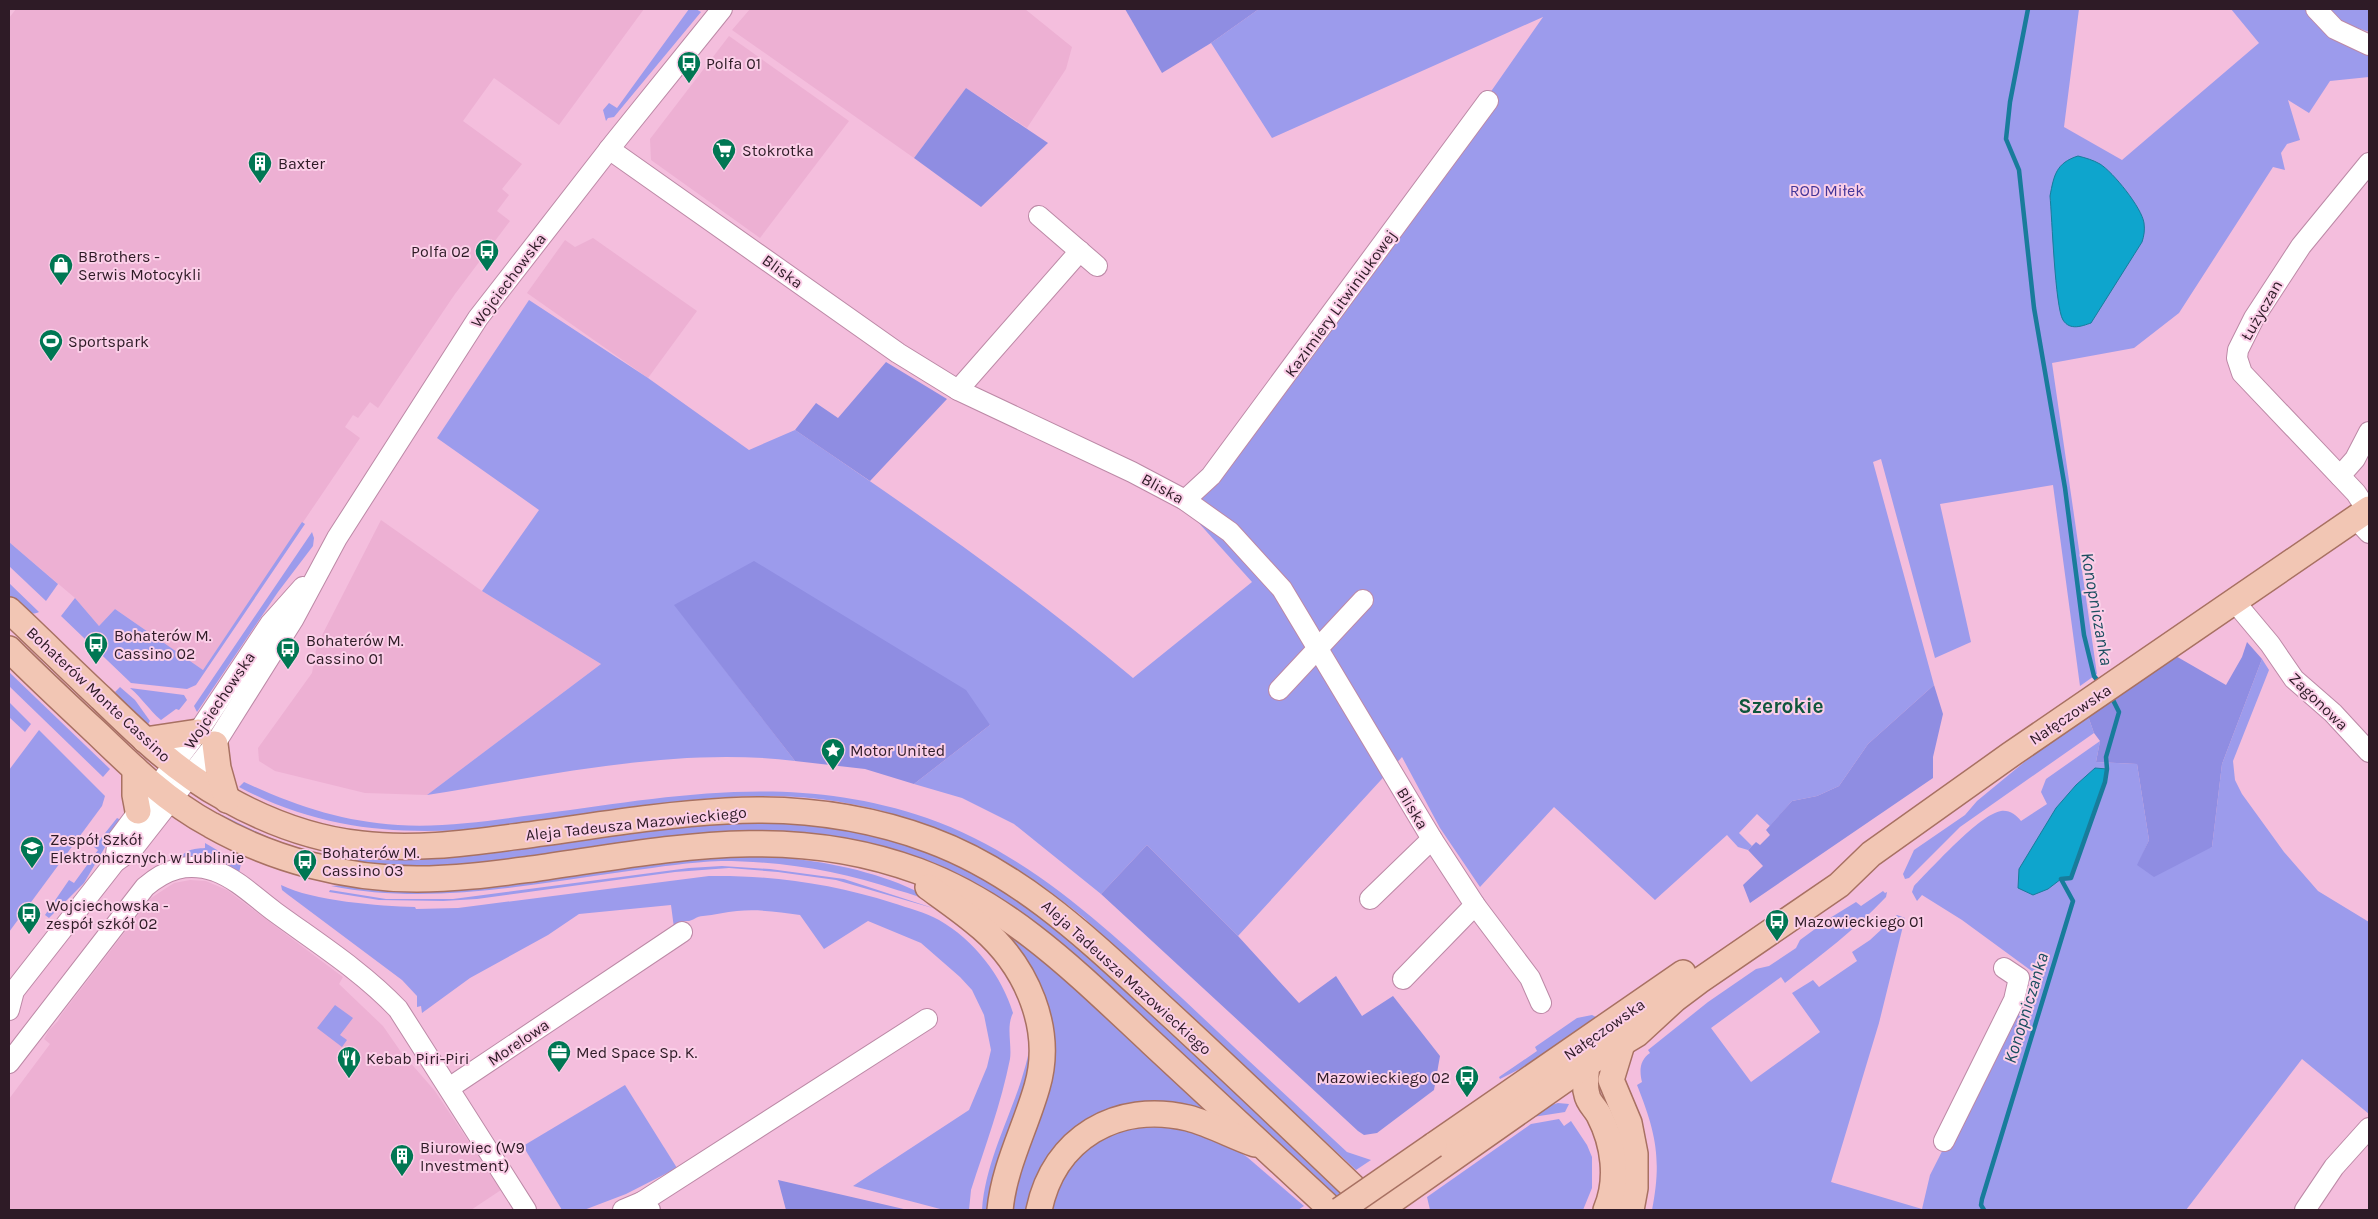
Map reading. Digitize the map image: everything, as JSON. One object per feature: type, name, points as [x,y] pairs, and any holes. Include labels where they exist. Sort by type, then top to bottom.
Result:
[{"type":"main road","name":"Nałęczowska","points":[[1340,1210],[1536,1100],[1582,1056],[1622,1044],[1637,1034],[1675,999],[1699,981],[1839,885],[1864,863],[1871,854],[2234,601],[2365,517]]},
{"type":"main road","name":"Bohaterów Monte Cassino","points":[[9,610],[145,740],[183,770]]},
{"type":"main road","name":"Bohaterów Monte Cassino","points":[[9,649],[135,769],[164,793]]},
{"type":"main road","points":[[145,740],[206,738],[218,768],[227,800]]},
{"type":"main road","points":[[135,769],[135,795],[138,811]]},
{"type":"main road","name":"Aleja Tadeusza Mazowieckiego","points":[[183,770],[227,800],[273,821],[306,832],[358,844],[389,847],[462,844],[705,812],[749,810],[802,811],[842,817],[878,824],[929,840],[968,857],[1006,877],[1058,913],[1224,1064],[1378,1210]]},
{"type":"main road","name":"Aleja Tadeusza Mazowieckiego","points":[[164,793],[210,825],[263,850],[322,868],[378,878],[462,878],[686,848],[758,842],[831,848],[899,865],[934,877],[970,895],[1027,931],[1069,966],[1332,1210]]},
{"type":"main road","name":"Nałęczowska","points":[[1378,1210],[1442,1152],[1582,1056],[1829,871],[1860,856],[1871,854]]},
{"type":"main road","points":[[899,865],[983,929],[1002,949],[1023,980],[1039,1016],[1042,1043],[1040,1076],[1008,1168],[1000,1210]]},
{"type":"main road","points":[[1612,1080],[1622,1044]]},
{"type":"main road","points":[[1582,1056],[1612,1080],[1629,1123],[1634,1146],[1636,1172],[1631,1210]]},
{"type":"main road","points":[[1582,1056],[1587,1096],[1599,1114],[1612,1151],[1613,1190],[1606,1210]]},
{"type":"main road","points":[[1536,1100],[1562,1096],[1587,1096]]},
{"type":"main road","points":[[1039,1210],[1049,1179],[1068,1151],[1094,1130],[1119,1118],[1146,1113],[1188,1118],[1265,1148]]},
{"type":"street","name":"Wojciechowska","points":[[11,999],[115,862],[132,850],[164,793],[283,637],[320,569],[478,318],[722,9]]},
{"type":"street","points":[[2316,9],[2336,29],[2369,45]]},
{"type":"street","name":"Kazimiery Litwiniukowej","points":[[1185,500],[1211,476],[1488,101]]},
{"type":"street","name":"Bliska","points":[[610,149],[898,354],[958,390],[1132,472],[1185,500],[1230,532],[1282,589],[1432,839],[1475,905],[1530,978],[1540,1003]]},
{"type":"street","name":"Łużyczan","points":[[2365,517],[2340,476],[2242,373],[2237,358],[2245,336],[2278,278],[2300,246],[2369,163]]},
{"type":"street","points":[[1039,216],[1097,266]]},
{"type":"street","points":[[958,390],[1080,251]]},
{"type":"street","points":[[2340,476],[2355,459],[2369,432]]},
{"type":"street","points":[[1279,690],[1363,600]]},
{"type":"street","name":"Zagonowa","points":[[2234,601],[2270,644],[2294,679],[2333,713],[2369,752]]},
{"type":"street","name":"Wojciechowska","points":[[115,862],[118,838],[138,811],[164,793]]},
{"type":"street","name":"Bliska","points":[[1370,900],[1432,839]]},
{"type":"street","points":[[9,1063],[145,887],[166,871],[190,867],[214,871],[235,882],[384,995],[398,1008],[526,1210]]},
{"type":"street","points":[[1403,978],[1475,905]]},
{"type":"street","name":"Morelowa","points":[[449,1088],[682,932]]},
{"type":"street","points":[[1944,1141],[2014,1000],[2019,978],[2004,968]]},
{"type":"street","points":[[623,1210],[646,1206],[926,1019]]},
{"type":"street","points":[[2305,1210],[2334,1168],[2369,1128]]},
{"type":"shaded area","points":[[16,9],[644,9],[559,125],[494,78],[463,121],[522,164],[502,189],[509,195],[497,211],[510,221],[455,294],[378,408],[370,402],[358,418],[353,415],[345,427],[360,438],[203,670],[115,609],[99,626],[75,598],[9,542],[9,18]]},
{"type":"shaded area","points":[[750,9],[1025,9],[1072,47],[1066,69],[1027,128],[966,88],[914,158],[732,30]]},
{"type":"shaded area","points":[[1125,9],[1259,9],[1211,43],[1162,73]]},
{"type":"shaded area","points":[[729,36],[849,121],[760,238],[651,160],[650,139]]},
{"type":"shaded area","points":[[966,88],[1048,143],[981,207],[914,158]]},
{"type":"shaded area","points":[[2078,156],[2100,164],[2112,174],[2126,191],[2142,216],[2144,235],[2142,242],[2091,323],[2073,327],[2063,320],[2060,312],[2050,196],[2057,171],[2065,162]]},
{"type":"shaded area","points":[[593,238],[697,311],[648,378],[527,293],[565,240],[575,247]]},
{"type":"shaded area","points":[[886,362],[947,399],[870,481],[795,430],[816,403],[838,418]]},
{"type":"shaded area","points":[[381,520],[482,591],[601,664],[427,795],[365,793],[275,771],[259,761],[258,748],[312,673],[317,645]]},
{"type":"shaded area","points":[[754,561],[966,690],[990,725],[914,784],[865,769],[795,761],[674,605]]},
{"type":"shaded area","points":[[2247,642],[2262,659],[2222,764],[2212,847],[2154,877],[2137,865],[2149,840],[2137,764],[2096,762],[2100,741],[2094,733],[2088,716],[2174,655],[2226,685],[2242,657]]},
{"type":"shaded area","points":[[1934,685],[1943,714],[1933,757],[1933,778],[1750,903],[1743,885],[1763,866],[1748,850],[1756,842],[1760,845],[1770,835],[1766,830],[1792,801],[1817,796],[1839,786],[1868,744]]},
{"type":"shaded area","points":[[2095,768],[2107,769],[2105,782],[2071,878],[2061,879],[2048,889],[2033,895],[2018,888],[2019,869],[2056,808],[2076,785]]},
{"type":"shaded area","points":[[1147,845],[1238,936],[1299,1003],[1336,976],[1362,1016],[1393,996],[1440,1056],[1434,1090],[1377,1133],[1364,1135],[1358,1131],[1101,894]]},
{"type":"shaded area","points":[[190,880],[206,881],[227,890],[343,977],[339,984],[383,1026],[401,1052],[435,1091],[501,1190],[471,1210],[9,1210],[9,1099],[50,1044],[44,1039],[49,1030],[58,1021],[151,898],[174,883]]},
{"type":"shaded area","points":[[778,1180],[908,1210],[786,1210]]},
{"type":"green space","points":[[689,9],[696,9],[701,12],[614,117],[608,118],[606,121],[603,110],[609,103],[617,108]]},
{"type":"green space","name":"ROD Miłek","points":[[1259,9],[2079,9],[2064,127],[2122,160],[2259,43],[2231,9],[2307,9],[2322,30],[2339,41],[2369,52],[2369,77],[2330,81],[2309,113],[2288,100],[2300,140],[2287,144],[2281,153],[2285,170],[2273,167],[2179,313],[2134,348],[2052,363],[2097,674],[2080,686],[2053,485],[1940,504],[1971,642],[1935,658],[1881,459],[1873,462],[1934,685],[1868,744],[1839,786],[1817,796],[1792,801],[1770,826],[1757,814],[1739,833],[1752,846],[1748,850],[1738,847],[1727,835],[1655,900],[1554,807],[1480,887],[1440,828],[1402,757],[1238,936],[1147,845],[1101,894],[1014,824],[962,798],[914,784],[990,725],[675,605],[795,761],[750,757],[657,760],[565,772],[427,795],[601,664],[482,591],[539,510],[437,438],[529,300],[648,378],[749,450],[795,430],[924,519],[1009,581],[1133,678],[1252,582],[1188,511],[1222,477],[1543,17],[1272,138],[1211,43]],"holes":[[[2113,176],[2128,195],[2144,221],[2063,320],[2059,302],[2050,196]]]},
{"type":"green space","points":[[2327,9],[2369,9],[2369,32],[2332,19]]},
{"type":"green space","points":[[302,522],[305,524],[196,685],[187,689],[131,683],[61,616],[75,598],[99,626],[115,609],[203,670]]},
{"type":"green space","points":[[312,532],[314,538],[313,546],[278,592],[197,712],[194,706]]},
{"type":"green space","points":[[9,542],[58,584],[46,601],[9,566]]},
{"type":"green space","points":[[9,583],[39,612],[26,612],[19,607],[9,597]]},
{"type":"green space","points":[[2262,659],[2269,670],[2233,761],[2235,780],[2242,794],[2284,852],[2318,891],[2369,922],[2369,1114],[2302,1059],[2186,1210],[1652,1210],[1657,1176],[1657,1161],[1653,1132],[1637,1085],[1642,1082],[1641,1066],[1644,1059],[1650,1053],[1648,1050],[1708,1002],[1756,969],[1769,966],[1796,948],[1800,940],[1830,918],[1856,902],[1861,906],[1883,891],[1887,892],[1886,897],[1825,952],[1785,983],[1781,977],[1711,1028],[1751,1082],[1820,1032],[1792,993],[1813,980],[1819,987],[1857,961],[1852,952],[1870,940],[1897,915],[1905,918],[1879,1023],[1831,1182],[1922,1209],[1930,1175],[2033,972],[1962,920],[1922,895],[1917,901],[1912,892],[1914,886],[1956,843],[1992,814],[2007,811],[2021,821],[2047,804],[2041,792],[2046,779],[2100,741],[2096,762],[2137,764],[2149,840],[2138,865],[2212,847],[2222,764]]},
{"type":"green space","points":[[9,672],[110,769],[103,777],[9,686]]},
{"type":"green space","points":[[120,687],[135,700],[150,721],[147,726],[141,724],[115,692]]},
{"type":"green space","points":[[130,688],[184,695],[187,700],[179,710],[176,709],[161,720]]},
{"type":"green space","points":[[9,702],[31,724],[25,732],[9,717]]},
{"type":"green space","points":[[2088,716],[2094,733],[1960,827],[1909,878],[1905,879],[1903,874],[1914,850],[1965,815],[1977,801],[2039,750]]},
{"type":"green space","name":"Zespół Szkół Elektronicznych w Lublinie","points":[[39,730],[105,796],[102,806],[9,932],[9,770]]},
{"type":"green space","points":[[244,782],[300,805],[338,816],[378,823],[416,826],[469,823],[686,795],[734,792],[829,795],[878,804],[927,818],[964,833],[999,851],[1064,895],[1154,972],[1347,1152],[1371,1160],[1356,1170],[1083,917],[1048,891],[1012,867],[975,847],[898,815],[857,805],[815,798],[771,796],[702,799],[502,826],[436,831],[371,828],[305,814],[239,787]]},
{"type":"green space","points":[[222,815],[289,845],[331,856],[373,860],[415,860],[498,852],[647,831],[696,826],[746,824],[796,824],[846,830],[895,841],[938,856],[977,875],[1015,898],[1050,924],[1117,981],[1361,1210],[1345,1210],[1111,991],[869,847],[441,871],[325,860],[219,820]]},
{"type":"green space","points":[[117,818],[121,820],[84,883],[49,918],[45,915],[69,880],[74,883],[98,850],[94,847]]},
{"type":"green space","points":[[205,843],[241,864],[239,873],[178,861],[190,850],[205,848]]},
{"type":"green space","points":[[723,854],[802,860],[842,866],[880,877],[917,891],[951,910],[982,935],[1008,966],[1028,1004],[1034,1025],[1036,1047],[1034,1068],[1029,1088],[999,1168],[991,1210],[982,1210],[987,1177],[1025,1068],[1029,1049],[1030,1029],[1019,991],[998,957],[970,927],[955,915],[933,903],[918,896],[876,883],[832,872],[788,865],[743,861],[686,864],[481,891],[406,894],[368,892],[331,886],[360,884],[411,888],[476,885],[700,855]]},
{"type":"green space","points":[[722,866],[770,869],[844,879],[936,909],[836,880],[729,868],[675,872],[477,899],[443,901],[379,900],[329,892],[330,890],[386,899],[453,899],[689,868]]},
{"type":"green space","points":[[709,876],[756,877],[802,882],[870,896],[893,903],[922,912],[952,928],[975,948],[985,960],[1002,986],[1013,1013],[1010,1024],[1010,1059],[997,1109],[971,1190],[969,1210],[944,1210],[853,1186],[969,1110],[987,1067],[991,1050],[984,1015],[972,990],[921,943],[868,921],[824,949],[800,915],[769,911],[737,911],[701,916],[685,921],[674,928],[671,905],[579,914],[548,935],[470,978],[422,1013],[421,1006],[417,1007],[417,996],[402,980],[287,894],[282,890],[281,885],[328,899],[365,904],[415,907],[416,909],[458,908]]},
{"type":"green space","points":[[982,914],[1014,932],[1222,1119],[1114,1111],[1030,1210],[1009,1210],[1052,1057]]},
{"type":"green space","points":[[335,1005],[353,1018],[340,1035],[347,1040],[342,1047],[317,1028]]},
{"type":"green space","points":[[1592,1015],[1598,1018],[1539,1059],[1500,1079],[1499,1077],[1537,1051],[1535,1047],[1577,1018]]},
{"type":"green space","points":[[625,1085],[677,1168],[626,1194],[584,1210],[562,1210],[523,1146]]},
{"type":"green space","points":[[1558,1103],[1569,1104],[1565,1112],[1533,1117],[1548,1106]]},
{"type":"green space","points":[[1559,1119],[1564,1126],[1571,1121],[1587,1145],[1592,1157],[1592,1188],[1583,1210],[1430,1210],[1427,1197],[1531,1124]]},
{"type":"green space","points":[[1176,1123],[1228,1144],[1247,1157],[1304,1206],[1298,1210],[1048,1210],[1068,1164],[1113,1129]]},
{"type":"waterway","name":"Konopniczanka","points":[[2028,9],[2010,102],[2006,139],[2019,170],[2034,308],[2065,488],[2084,635],[2094,676],[2101,685]]},
{"type":"waterway","name":"Konopniczanka","points":[[1984,1210],[1981,1205],[1982,1199],[2073,901],[2061,879],[2071,878],[2105,782],[2106,757],[2119,712],[2111,696]]},
{"type":"place","name":"Polfa 01","points":[[689,84]]},
{"type":"place","name":"Stokrotka","points":[[724,171]]},
{"type":"place","name":"Baxter","points":[[260,184]]},
{"type":"place","name":"Polfa 02","points":[[487,272]]},
{"type":"place","name":"BBrothers - Serwis Motocykli","points":[[61,286]]},
{"type":"place","name":"Sportspark","points":[[51,362]]},
{"type":"place","name":"Bohaterów M. Cassino 02","points":[[96,665]]},
{"type":"place","name":"Bohaterów M. Cassino 01","points":[[288,670]]},
{"type":"place","name":"Motor United","points":[[833,771]]},
{"type":"place","name":"Zespół Szkół Elektronicznych w Lublinie","points":[[32,869]]},
{"type":"place","name":"Bohaterów M. Cassino 03","points":[[305,882]]},
{"type":"place","name":"Wojciechowska - zespół szkół 02","points":[[29,935]]},
{"type":"place","name":"Mazowieckiego 01","points":[[1777,942]]},
{"type":"place","name":"Med Space Sp. K.","points":[[559,1073]]},
{"type":"place","name":"Kebab Piri-Piri","points":[[349,1079]]},
{"type":"place","name":"Mazowieckiego 02","points":[[1467,1098]]},
{"type":"place","name":"Biurowiec (W9 Investment)","points":[[402,1177]]},
{"type":"district","name":"Szerokie","points":[[1781,706]]}]
